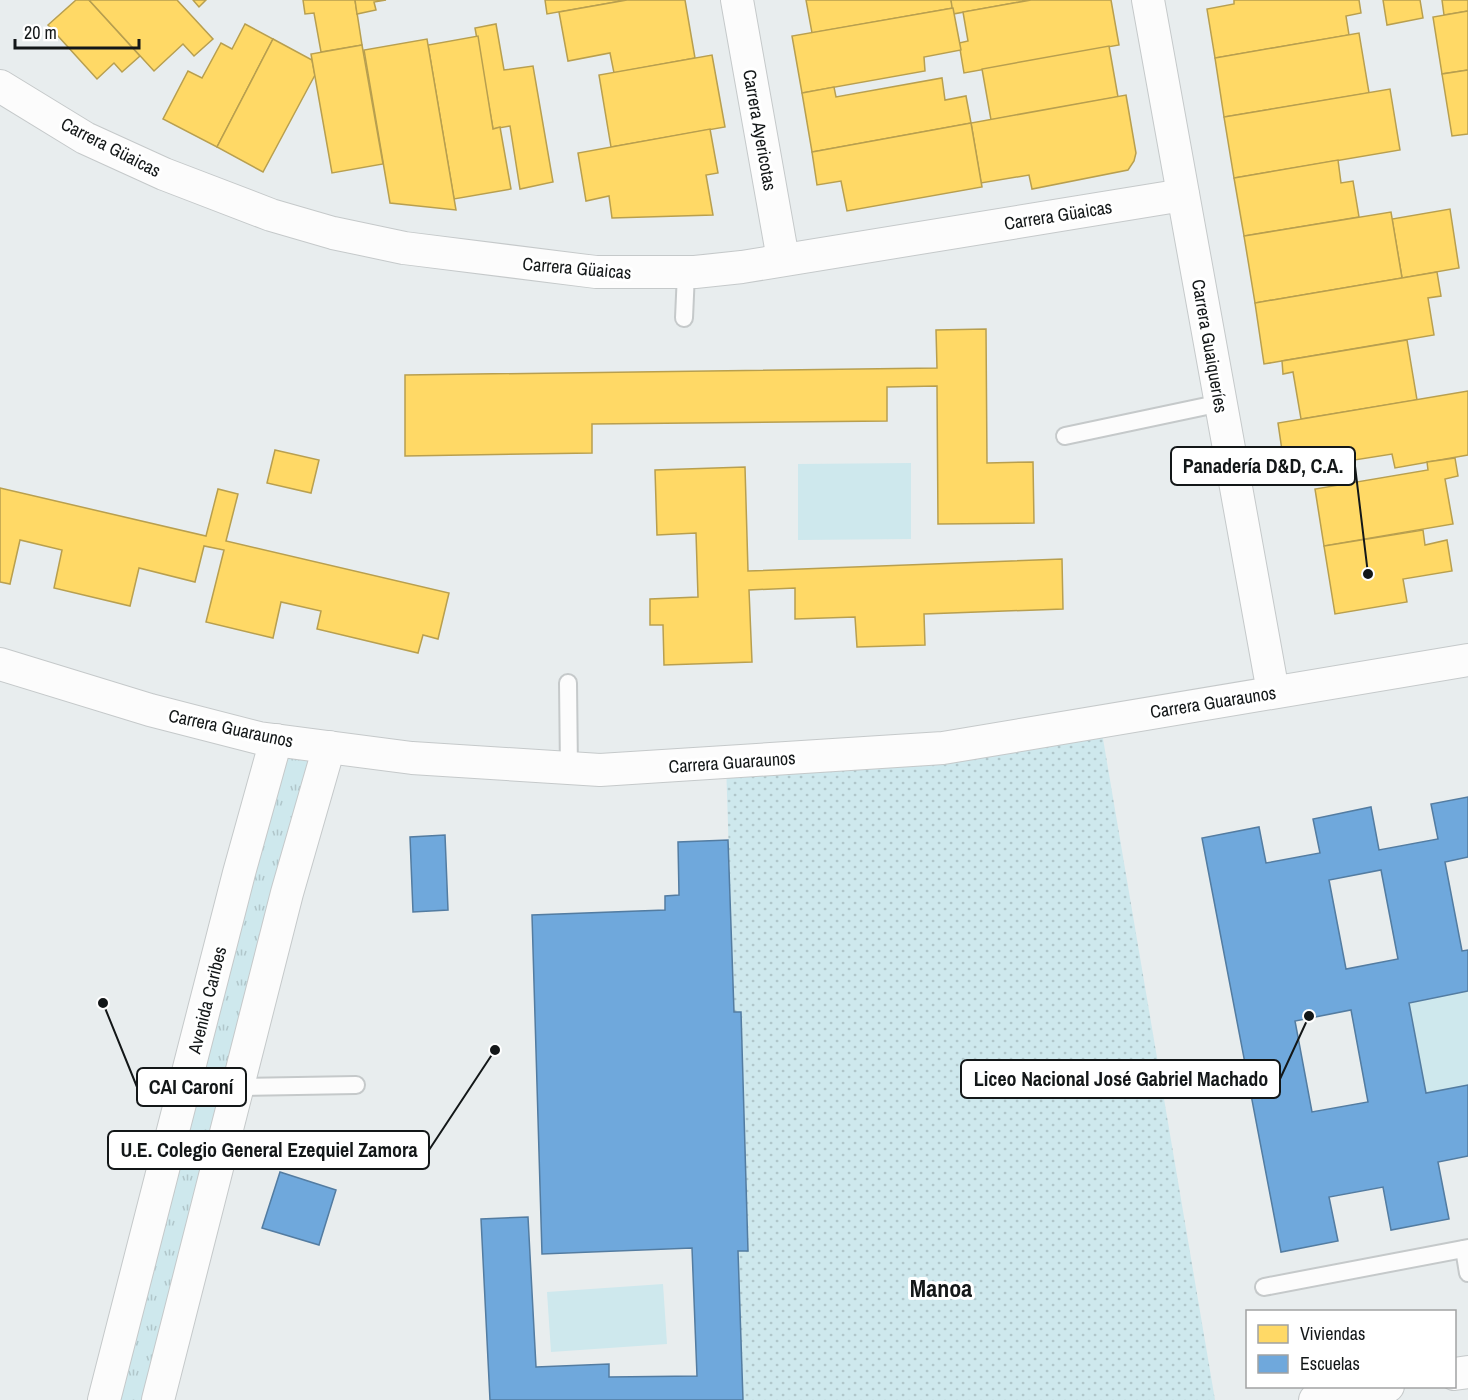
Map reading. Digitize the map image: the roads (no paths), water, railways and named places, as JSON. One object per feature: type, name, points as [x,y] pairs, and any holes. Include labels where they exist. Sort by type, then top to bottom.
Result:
[{"type":"street","name":"Carrera Ayericotas","points":[[737,0],[783,259]]},
{"type":"street","name":"Carrera Guaiqueríes","points":[[1148,0],[1273,692]]},
{"type":"street","name":"Carrera Güaicas","points":[[0,86],[85,138],[164,174],[271,215],[323,230],[404,248],[596,273],[686,273],[742,267],[1183,195]]},
{"type":"street","name":"Carrera Guaraunos","points":[[0,664],[150,710],[259,738],[412,758],[600,770],[943,748],[1468,660]]},
{"type":"street","name":"Avenida Caribes","points":[[104,1400],[239,873],[276,740]]},
{"type":"street","points":[[158,1400],[287,892],[329,747]]},
{"type":"street","points":[[1315,1400],[1371,1393]]},
{"type":"lane","points":[[684,318],[686,273]]},
{"type":"lane","points":[[1065,436],[1221,403]]},
{"type":"lane","points":[[568,683],[569,769]]},
{"type":"lane","points":[[238,1087],[356,1085]]},
{"type":"lane","points":[[1264,1287],[1466,1249],[1468,1273]]},
{"type":"place","name":"Panadería D&D, C.A.","points":[[1368,574]]},
{"type":"place","name":"CAI Caroní","points":[[103,1003]]},
{"type":"place","name":"Liceo Nacional José Gabriel Machado","points":[[1309,1016]]},
{"type":"place","name":"U.E. Colegio General Ezequiel Zamora","points":[[495,1050]]},
{"type":"district","name":"Manoa","points":[[941,1288]]}]
